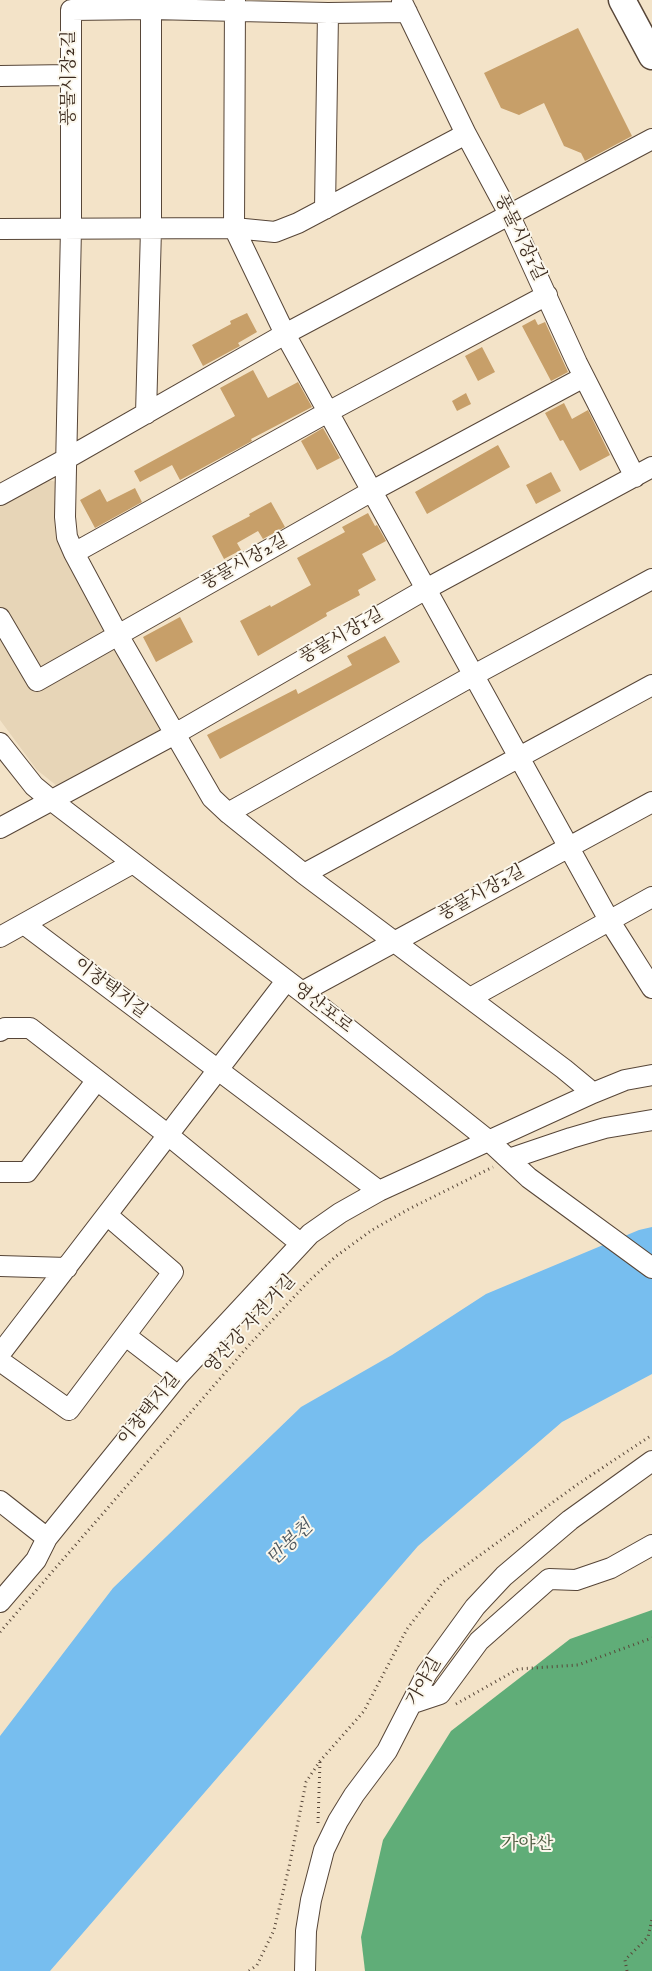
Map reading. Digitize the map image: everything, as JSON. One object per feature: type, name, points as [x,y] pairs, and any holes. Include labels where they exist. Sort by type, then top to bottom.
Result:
[{"type":"main road","points":[[622,0],[652,56]]},
{"type":"street","name":"풍물시장2길","points":[[404,6],[328,14],[235,6],[71,10],[71,228],[65,517],[67,537],[118,635],[212,798],[304,874],[564,1069],[593,1093]]},
{"type":"street","points":[[235,6],[234,228],[286,334],[328,412],[609,920],[652,988]]},
{"type":"street","name":"풍물시장1길","points":[[0,828],[175,734],[426,589],[644,472],[584,377],[509,214],[466,134],[404,6]]},
{"type":"street","points":[[146,414],[151,229],[152,9]]},
{"type":"street","points":[[325,209],[328,14]]},
{"type":"street","points":[[0,76],[70,75]]},
{"type":"street","points":[[0,229],[234,228],[275,232],[298,223],[466,134]]},
{"type":"street","points":[[0,495],[286,334],[652,139]]},
{"type":"street","points":[[74,553],[328,412],[547,295]]},
{"type":"street","name":"풍물시장2길","points":[[118,635],[372,491],[584,377]]},
{"type":"street","points":[[228,813],[474,675],[652,579]]},
{"type":"street","points":[[0,618],[37,681],[118,635]]},
{"type":"street","points":[[304,874],[652,685]]},
{"type":"street","name":"영산포로","points":[[1,746],[34,786],[51,800],[294,986],[488,1140],[529,1178],[652,1268]]},
{"type":"street","name":"풍물시장2길","points":[[395,942],[652,802]]},
{"type":"street","points":[[0,937],[133,862]]},
{"type":"street","points":[[470,998],[652,897]]},
{"type":"street","name":"이창택지길","points":[[24,924],[378,1191]]},
{"type":"street","points":[[0,1354],[218,1070],[294,986],[395,942]]},
{"type":"street","points":[[0,1031],[4,1028],[30,1028],[168,1135],[300,1243]]},
{"type":"street","points":[[488,1140],[625,1080],[652,1075]]},
{"type":"street","points":[[0,1172],[27,1172],[97,1080]]},
{"type":"street","points":[[509,1159],[605,1128],[652,1120]]},
{"type":"street","name":"이창택지길","points":[[0,1602],[36,1560],[47,1538],[178,1376],[300,1243],[340,1213],[378,1191],[488,1140]]},
{"type":"street","points":[[0,1361],[69,1410],[173,1272],[107,1215]]},
{"type":"street","points":[[0,1266],[66,1268]]},
{"type":"street","points":[[126,1336],[178,1376]]},
{"type":"street","name":"가야길","points":[[304,1971],[306,1931],[311,1900],[324,1850],[338,1821],[354,1795],[387,1751],[427,1673],[448,1642],[475,1607],[504,1576],[570,1520],[652,1461]]},
{"type":"street","points":[[0,1501],[47,1538]]},
{"type":"street","points":[[413,1703],[440,1694],[479,1641],[548,1579],[576,1580],[611,1568],[652,1545]]},
{"type":"path","name":"영산강 자전거길","points":[[0,1632],[250,1344],[335,1257],[372,1230],[409,1209],[509,1159]]},
{"type":"path","points":[[249,1971],[257,1965],[274,1930],[306,1782],[320,1761],[364,1711],[407,1630],[443,1582],[578,1484],[652,1435]]},
{"type":"path","points":[[453,1705],[518,1669],[578,1664],[652,1638]]},
{"type":"path","points":[[320,1761],[318,1821],[324,1850]]},
{"type":"path","points":[[627,1971],[625,1960],[648,1937],[652,1919]]},
{"type":"shaded area","points":[[43,479],[57,482],[58,520],[161,720],[160,730],[57,786],[37,770],[0,720],[0,502]]},
{"type":"green space","name":"가야산","points":[[652,1610],[652,1971],[365,1971],[361,1937],[383,1840],[451,1731],[570,1639]]},
{"type":"water","name":"만봉천","points":[[652,1227],[652,1374],[562,1422],[418,1546],[50,1971],[0,1971],[0,1736],[113,1588],[301,1407],[392,1355],[486,1294],[639,1230]]},
{"type":"building","points":[[578,28],[632,136],[585,161],[581,153],[564,146],[544,103],[519,115],[501,108],[484,73]]},
{"type":"building","points":[[247,313],[257,332],[238,343],[240,346],[203,366],[192,345],[231,324],[230,321]]},
{"type":"building","points":[[535,319],[538,325],[545,322],[568,372],[551,381],[522,326]]},
{"type":"building","points":[[482,347],[495,372],[478,381],[465,356]]},
{"type":"building","points":[[253,370],[268,398],[298,382],[312,407],[251,439],[252,441],[180,480],[172,465],[140,482],[134,471],[235,416],[220,388]]},
{"type":"building","points":[[466,393],[471,404],[457,411],[452,401]]},
{"type":"building","points":[[564,403],[572,419],[588,410],[610,455],[580,471],[563,440],[560,441],[545,413]]},
{"type":"building","points":[[323,428],[340,458],[317,470],[301,441]]},
{"type":"building","points":[[498,445],[510,467],[427,514],[415,492]]},
{"type":"building","points":[[551,472],[561,491],[536,504],[526,485]]},
{"type":"building","points":[[135,488],[142,502],[95,528],[80,500],[100,489],[107,502]]},
{"type":"building","points":[[271,502],[285,527],[263,539],[258,531],[237,543],[241,550],[224,559],[212,536],[250,516],[249,514]]},
{"type":"building","points":[[368,513],[386,541],[362,554],[376,580],[358,590],[360,595],[326,613],[327,616],[258,656],[240,621],[270,605],[271,607],[311,585],[297,558],[345,532],[342,527]]},
{"type":"building","points":[[180,617],[193,642],[156,662],[143,637]]},
{"type":"building","points":[[385,636],[400,662],[220,759],[207,735],[296,689],[298,694],[352,665],[347,656]]}]
